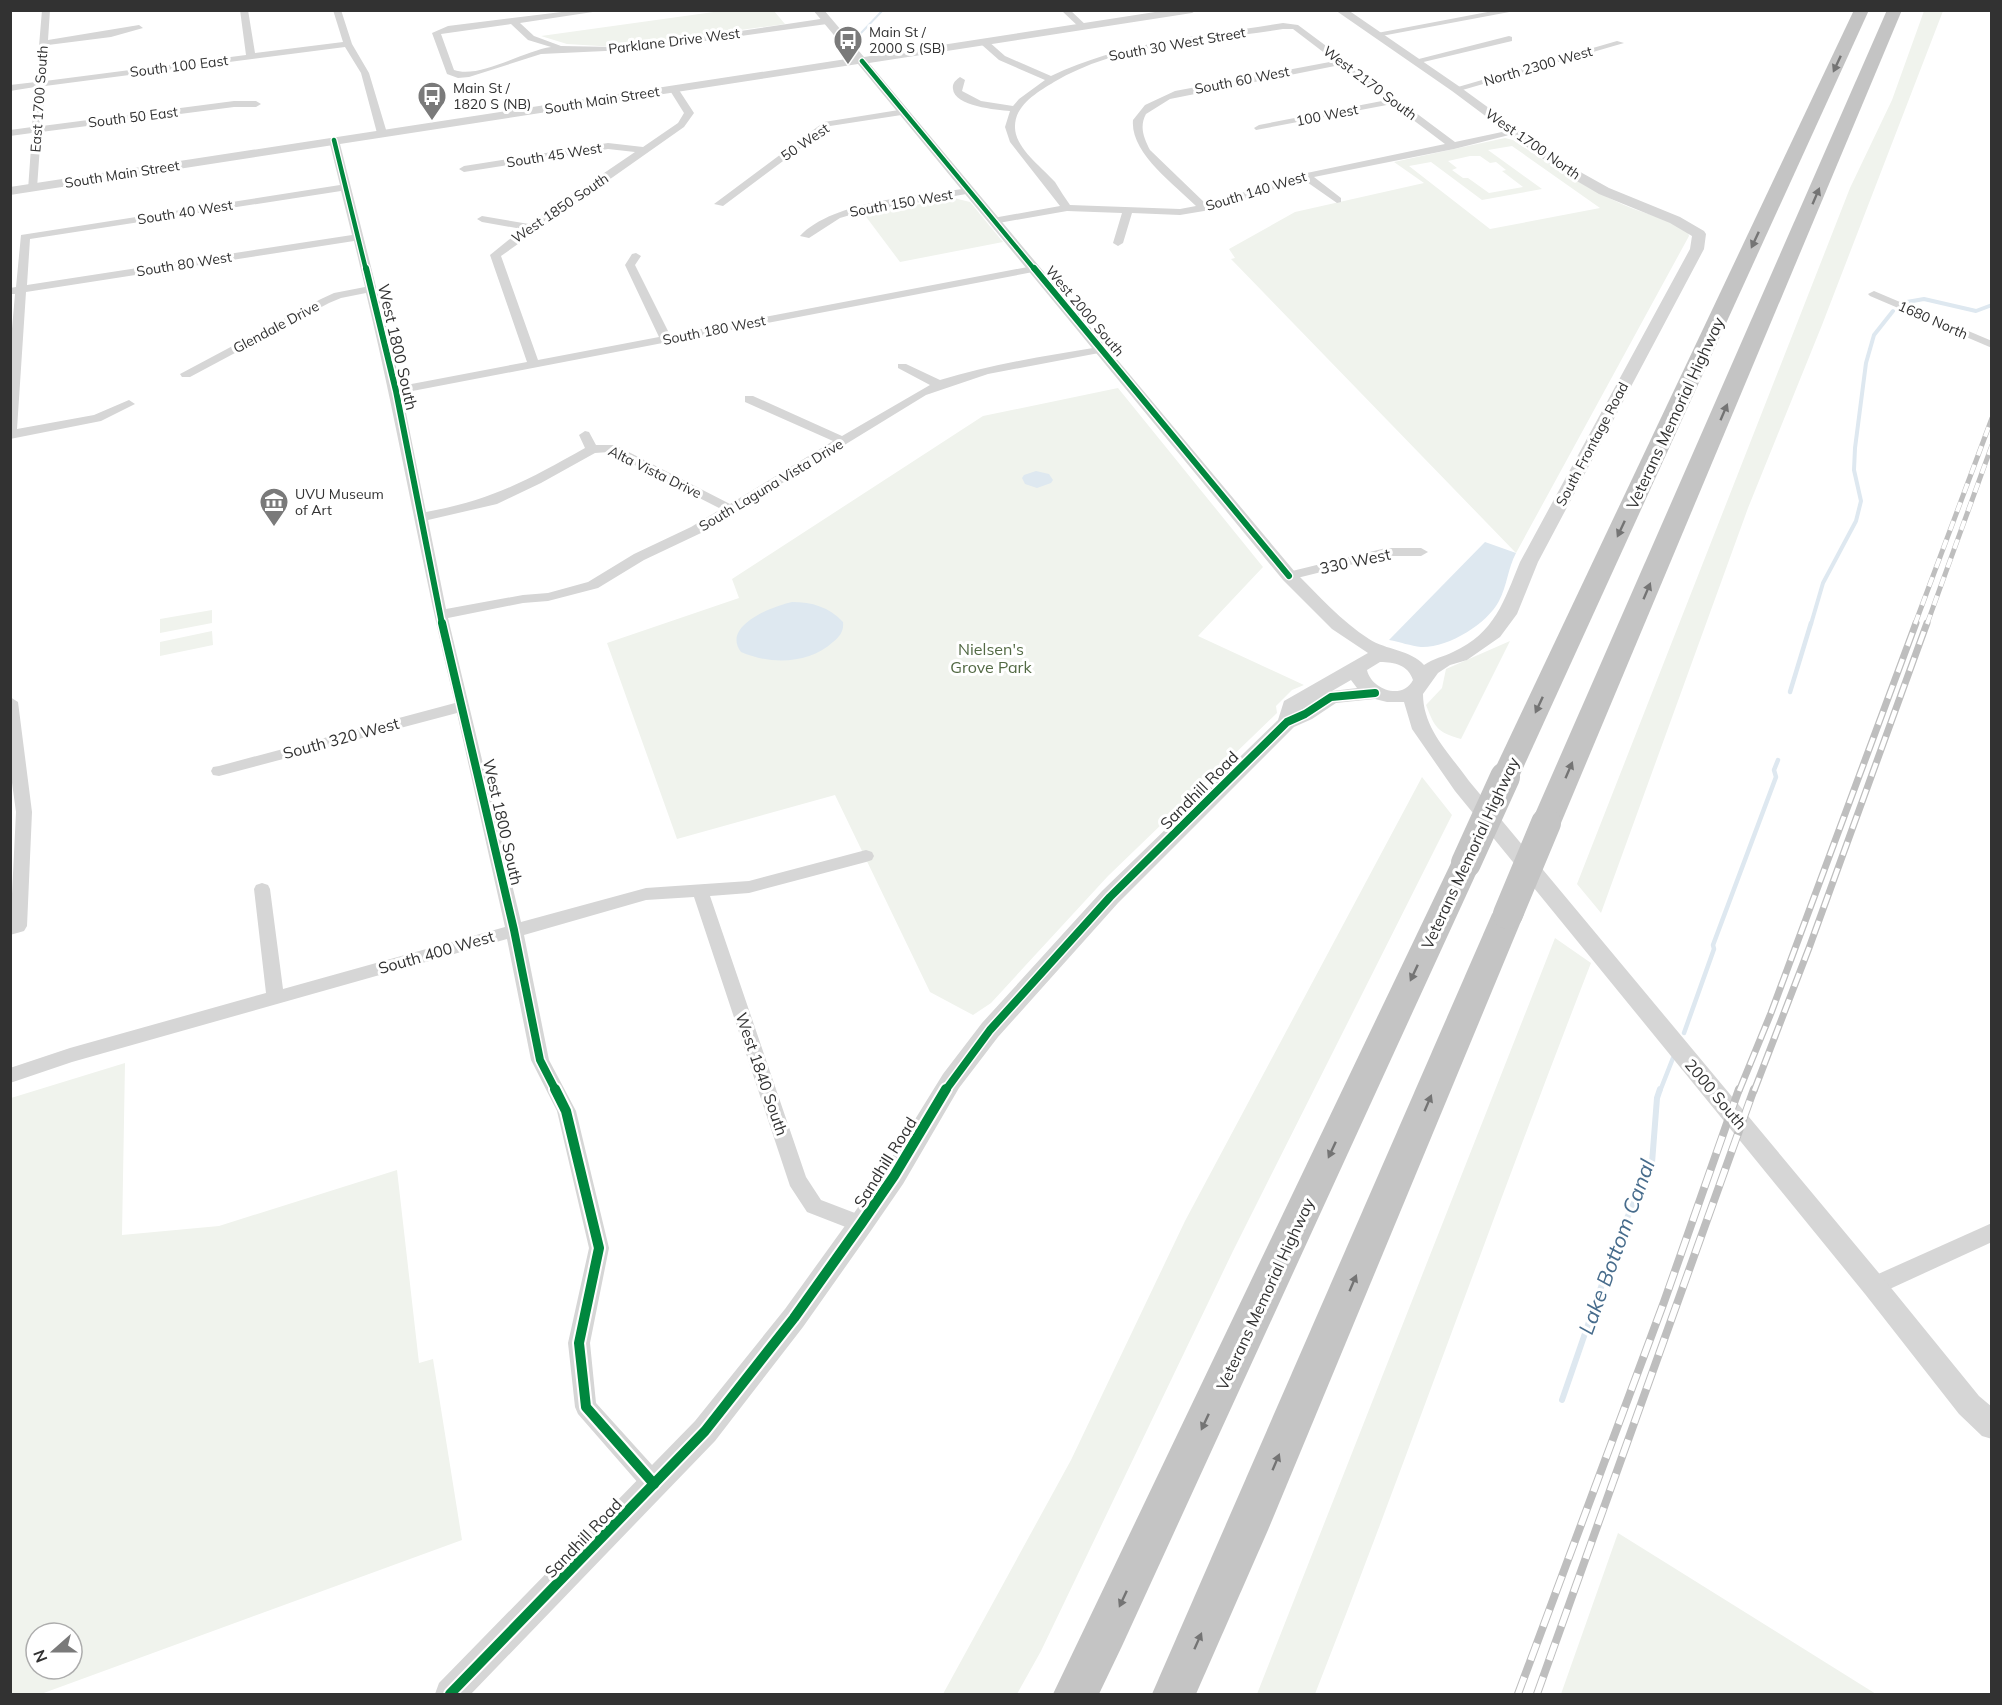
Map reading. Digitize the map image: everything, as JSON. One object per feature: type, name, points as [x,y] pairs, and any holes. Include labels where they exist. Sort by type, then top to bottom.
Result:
[{"type":"highway","name":"Veterans Memorial Highway","points":[[1075,1695],[1118,1610],[1862,10]]},
{"type":"highway","points":[[1174,1695],[1285,1441],[1546,823],[1895,10]]},
{"type":"street","name":"East 1700 South","points":[[32,188],[46,10]]},
{"type":"street","points":[[244,10],[251,57]]},
{"type":"street","points":[[337,10],[348,44],[364,73],[382,133]]},
{"type":"street","points":[[514,22],[602,10]]},
{"type":"street","name":"West 2000 South","points":[[818,10],[1289,576],[1338,626],[1364,644],[1392,656]]},
{"type":"street","points":[[1065,10],[1084,27]]},
{"type":"street","name":"South Main Street","points":[[10,191],[1192,10]]},
{"type":"street","name":"West 1700 North","points":[[1340,10],[1456,89],[1550,159],[1580,178],[1611,194],[1684,224],[1699,234]]},
{"type":"street","points":[[1376,34],[1516,10]]},
{"type":"street","name":"Parklane Drive West","points":[[514,22],[441,30],[436,33],[450,72],[453,74],[484,72],[524,55],[563,48],[634,48],[826,21]]},
{"type":"street","points":[[514,22],[531,38],[563,48]]},
{"type":"street","name":"West 2170 South","points":[[1283,26],[1295,27],[1454,146]]},
{"type":"street","name":"South 30 West Street","points":[[1014,109],[1028,94],[1053,80],[1090,62],[1121,52],[1283,26]]},
{"type":"street","points":[[43,43],[139,28]]},
{"type":"street","points":[[1415,61],[1509,39]]},
{"type":"street","points":[[985,43],[1002,58],[1053,80]]},
{"type":"street","name":"North 2300 West","points":[[1456,89],[1620,43]]},
{"type":"street","name":"South 100 East","points":[[10,88],[348,44]]},
{"type":"street","name":"South 60 West","points":[[1204,208],[1146,151],[1139,141],[1136,129],[1137,118],[1145,108],[1158,99],[1178,93],[1342,62]]},
{"type":"street","points":[[960,80],[957,87],[958,92],[969,100],[988,106],[1014,109],[1010,122],[1012,136],[1051,183],[1067,208]]},
{"type":"street","name":"West 1850 South","points":[[534,365],[495,255],[506,245],[681,125],[688,113],[674,89]]},
{"type":"street","name":"100 West","points":[[1259,128],[1395,101]]},
{"type":"street","name":"South 50 East","points":[[10,133],[234,104],[256,104]]},
{"type":"street","name":"50 West","points":[[718,204],[827,124],[905,112]]},
{"type":"street","name":"South 140 West","points":[[993,221],[1067,208],[1180,212],[1204,208],[1252,191],[1306,176],[1516,132]]},
{"type":"street","name":"West 1800 South","points":[[334,140],[396,391],[440,615],[514,930],[540,1060],[566,1111],[599,1248],[579,1343],[586,1407],[654,1484]]},
{"type":"street","name":"South 45 West","points":[[464,169],[608,146],[644,150]]},
{"type":"street","points":[[1306,176],[1337,200]]},
{"type":"street","name":"South 40 West","points":[[16,290],[25,237],[345,187]]},
{"type":"street","name":"South 150 West","points":[[805,236],[836,216],[856,210],[968,191]]},
{"type":"street","points":[[1118,243],[1128,211]]},
{"type":"street","points":[[482,219],[532,228]]},
{"type":"street","name":"South Frontage Road","points":[[1418,686],[1431,669],[1443,661],[1460,656],[1494,633],[1509,614],[1529,562],[1697,249],[1699,234]]},
{"type":"street","name":"South 80 West","points":[[16,290],[358,237]]},
{"type":"street","points":[[636,256],[630,265],[666,339]]},
{"type":"street","name":"South 180 West","points":[[396,391],[1033,269]]},
{"type":"street","name":"Glendale Drive","points":[[186,374],[325,301],[338,295],[370,289]]},
{"type":"street","points":[[16,290],[10,435],[97,418],[129,404]]},
{"type":"street","name":"1680 North","points":[[1874,294],[1992,345]]},
{"type":"street","name":"South Laguna Vista Drive","points":[[440,615],[523,599],[548,597],[593,585],[639,557],[674,543],[938,384],[993,370],[1099,350]]},
{"type":"street","points":[[902,366],[938,384]]},
{"type":"street","points":[[749,399],[844,441]]},
{"type":"street","name":"Alta Vista Drive","points":[[585,435],[592,449],[611,448],[730,509]]},
{"type":"street","points":[[421,517],[467,509],[500,498],[535,482],[592,449]]},
{"type":"street","name":"330 West","points":[[1289,576],[1386,552],[1421,552]]},
{"type":"street","name":"West 2000 South","points":[[1289,576],[1292,590],[1309,611],[1341,639],[1358,668]]},
{"type":"street","name":"South Frontage Road","points":[[1392,656],[1430,654],[1475,644]]},
{"type":"street","points":[[1392,656],[1414,666],[1418,686],[1412,703],[1417,722],[1462,786],[1422,749],[1397,711],[1379,694],[1360,682],[1358,668],[1370,658],[1392,656]]},
{"type":"street","name":"Sandhill Road","points":[[1287,722],[1291,705],[1358,668]]},
{"type":"street","points":[[1379,694],[1400,696],[1418,686]]},
{"type":"street","name":"Sandhill Road","points":[[450,1695],[705,1431],[794,1318],[861,1224],[894,1176],[951,1080],[990,1030],[1110,897],[1287,722],[1305,714],[1331,697],[1379,694]]},
{"type":"street","points":[[10,702],[24,812],[14,927]]},
{"type":"street","name":"South 320 West","points":[[219,771],[463,706]]},
{"type":"street","name":"2000 South","points":[[1462,786],[1874,1286],[1969,1405],[1992,1442]]},
{"type":"street","name":"South 400 West","points":[[10,1076],[70,1055],[646,894],[749,887],[866,856]]},
{"type":"street","points":[[262,890],[275,997]]},
{"type":"street","name":"West 1840 South","points":[[700,891],[797,1179],[814,1206],[861,1224]]},
{"type":"street","points":[[1874,1286],[1992,1232]]},
{"type":"street","name":"2000 South","points":[[1969,1405],[1992,1426]]},
{"type":"green space","points":[[728,10],[774,11],[785,24],[616,47],[567,44],[541,36]]},
{"type":"green space","points":[[1924,11],[1943,11],[1822,325],[1748,508],[1601,913],[1577,884],[1850,188],[1892,100]]},
{"type":"green space","points":[[1505,138],[1513,140],[1595,191],[1688,232],[1689,236],[1516,553],[1231,259],[1235,258],[1229,249],[1295,212],[1424,183],[1394,162]],"holes":[[[1512,146],[1600,208],[1490,229],[1409,166],[1431,162],[1482,200],[1542,189],[1488,150]],[[1480,156],[1490,163],[1496,162],[1506,170],[1502,171],[1523,187],[1489,193],[1452,170],[1457,168],[1448,161]]]},
{"type":"green space","points":[[954,198],[970,202],[1003,242],[900,262],[864,214]]},
{"type":"green space","name":"Nielsen's Grove Park","points":[[1118,388],[1263,567],[1198,636],[1304,685],[1292,690],[1276,706],[1277,713],[1108,876],[991,1003],[973,1015],[930,992],[835,795],[677,839],[607,643],[739,598],[732,579],[983,416]]},
{"type":"green space","points":[[212,610],[212,623],[160,633],[160,619]]},
{"type":"green space","points":[[212,631],[213,645],[160,656],[160,642]]},
{"type":"green space","points":[[1510,641],[1461,739],[1438,728],[1426,705],[1442,688],[1446,669]]},
{"type":"green space","points":[[1422,777],[1452,815],[1233,1251],[1041,1651],[1017,1694],[943,1694],[1071,1460],[1185,1221]]},
{"type":"green space","points":[[1555,938],[1591,963],[1315,1694],[1257,1694]]},
{"type":"green space","points":[[125,1063],[122,1235],[219,1226],[397,1170],[419,1363],[433,1359],[462,1540],[84,1678],[84,1621],[24,1621],[24,1681],[77,1681],[41,1694],[11,1694],[11,1098]]},
{"type":"green space","points":[[1618,1533],[1876,1694],[1561,1694]]},
{"type":"shaded area","points":[[1036,471],[1049,474],[1053,480],[1037,488],[1025,484],[1022,478],[1024,475]]},
{"type":"shaded area","points":[[1485,542],[1516,553],[1502,595],[1486,618],[1466,633],[1432,646],[1421,647],[1389,640]]},
{"type":"shaded area","points":[[792,602],[813,604],[832,613],[843,622],[840,635],[813,655],[801,658],[765,659],[741,652],[737,643],[738,634],[743,626],[762,613]]},
{"type":"waterway","points":[[861,33],[883,10]]},
{"type":"waterway","name":"Lake Bottom Canal","points":[[1901,303],[1924,299],[1976,311],[1992,305]]},
{"type":"waterway","name":"Lake Bottom Canal","points":[[1811,624],[1823,583],[1856,521],[1861,501],[1854,470],[1855,448],[1866,363],[1874,335],[1893,311]]},
{"type":"waterway","name":"Lake Bottom Canal","points":[[1790,692],[1811,623]]},
{"type":"waterway","name":"Lake Bottom Canal","points":[[1684,1033],[1714,949],[1713,945],[1776,777],[1774,770],[1778,760]]},
{"type":"waterway","name":"Lake Bottom Canal","points":[[1660,1091],[1673,1058]]},
{"type":"waterway","name":"Lake Bottom Canal","points":[[1562,1400],[1618,1238],[1652,1163],[1657,1098],[1660,1089]]},
{"type":"railway","points":[[1915,624],[1992,418]]},
{"type":"railway","points":[[1927,624],[1992,445]]},
{"type":"railway","points":[[1739,1091],[1771,1013],[1916,623]]},
{"type":"railway","points":[[1754,1091],[1809,948],[1927,623]]},
{"type":"railway","points":[[1518,1694],[1664,1302],[1739,1089]]},
{"type":"railway","points":[[1537,1694],[1754,1089]]},
{"type":"cycle path","points":[[862,61],[1289,576]]},
{"type":"cycle path","points":[[334,140],[396,391],[440,615],[514,930],[540,1060],[566,1111],[599,1248],[579,1343],[586,1407],[654,1484]]},
{"type":"cycle path","points":[[450,1694],[705,1431],[794,1318],[861,1224],[894,1176],[951,1081],[990,1030],[1110,897],[1287,722],[1305,714],[1331,697],[1375,693]]},
{"type":"place","name":"Main St / 2000 S (SB)","points":[[848,66]]},
{"type":"place","name":"Main St / 1820 S (NB)","points":[[432,122]]},
{"type":"place","name":"UVU Museum of Art","points":[[274,528]]}]
